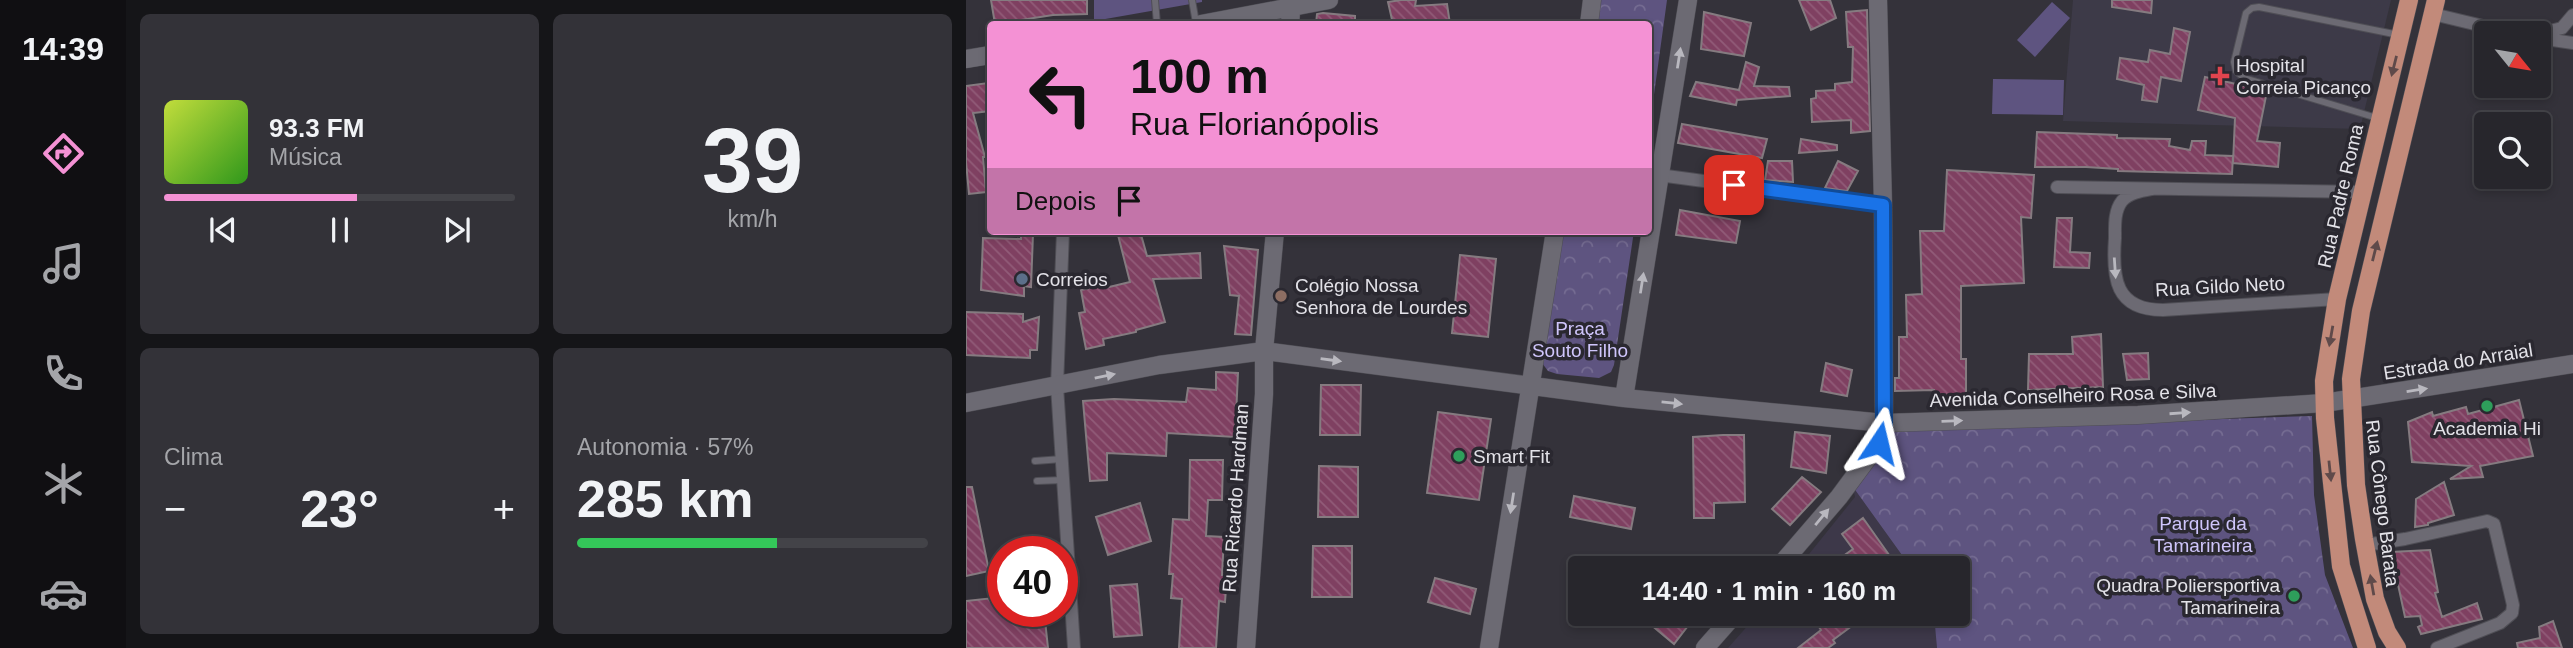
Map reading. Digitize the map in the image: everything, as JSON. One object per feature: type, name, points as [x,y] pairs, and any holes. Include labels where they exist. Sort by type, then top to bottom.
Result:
[{"type":"main road","name":"Rua Padre Roma","points":[[2324,403],[2324,381],[2337,299],[2409,0]]},
{"type":"main road","points":[[2350,400],[2352,366],[2361,311],[2435,7]]},
{"type":"main road","name":"Rua Cônego Barata","points":[[2350,400],[2356,485],[2375,599],[2387,632],[2397,648]]},
{"type":"main road","points":[[2324,403],[2341,566],[2367,648]]},
{"type":"street","points":[[1220,21],[1291,11],[1329,0]]},
{"type":"street","points":[[1588,21],[1592,0]]},
{"type":"street","points":[[1652,220],[1688,0]]},
{"type":"street","points":[[1788,556],[1839,497],[1879,443],[1884,424],[1878,0]]},
{"type":"street","points":[[2435,7],[2476,21]]},
{"type":"street","points":[[2552,32],[2562,29],[2573,15]]},
{"type":"street","points":[[2552,39],[2573,43]]},
{"type":"street","points":[[966,59],[987,56]]},
{"type":"street","points":[[1659,175],[1883,205]]},
{"type":"street","points":[[2057,187],[2362,192]]},
{"type":"street","name":"Rua Gildo Neto","points":[[2151,189],[2131,194],[2122,201],[2116,219],[2115,276],[2123,296],[2141,308],[2163,310],[2337,299]]},
{"type":"street","points":[[1063,235],[1057,386],[1074,648]]},
{"type":"street","name":"Rua Ricardo Hardman","points":[[1246,648],[1264,394],[1264,351],[1275,235]]},
{"type":"street","points":[[1489,648],[1554,235]]},
{"type":"street","points":[[1624,398],[1650,235]]},
{"type":"street","name":"Avenida Conselheiro Rosa e Silva","points":[[966,403],[1159,365],[1264,351],[1624,398],[1884,424],[2138,415],[2350,400]]},
{"type":"street","name":"Estrada do Arraial","points":[[2350,400],[2573,363]]},
{"type":"street","points":[[2365,545],[2487,521],[2496,527],[2513,604],[2511,615],[2500,623],[2437,648]]},
{"type":"street","points":[[1704,648],[1724,626]]},
{"type":"lane","points":[[1155,0],[1157,21]]},
{"type":"lane","points":[[1192,0],[1198,21]]},
{"type":"lane","points":[[2380,119],[2244,78],[2236,71],[2234,62],[2246,13],[2259,7],[2401,36]]},
{"type":"lane","points":[[1035,461],[1062,459]]},
{"type":"lane","points":[[1037,481],[1063,480]]},
{"type":"shaded area","name":"Hospital Correia Picanço","points":[[2073,0],[2391,0],[2360,129],[2063,121]]},
{"type":"shaded area","points":[[1853,487],[1903,556],[1807,556],[1855,497]]},
{"type":"shaded area","points":[[1747,626],[1936,626],[1937,648],[1728,648]]},
{"type":"green space","points":[[1094,0],[1202,0],[1202,2],[1094,21]]},
{"type":"green space","points":[[1598,0],[1667,0],[1652,109],[1652,21],[1594,21]]},
{"type":"green space","points":[[2052,2],[2070,18],[2035,57],[2017,40]]},
{"type":"green space","points":[[1993,79],[2064,80],[2063,115],[1992,114]]},
{"type":"green space","name":"Praça Souto Filho","points":[[1559,235],[1633,235],[1611,372],[1599,378],[1557,374],[1548,371],[1542,363]]},
{"type":"green space","name":"Parque da Tamarineira","points":[[2312,416],[2314,495],[2325,575],[2353,648],[1937,648],[1935,626],[1970,626],[1970,556],[1903,556],[1853,487],[1894,430]]},
{"type":"building","points":[[991,0],[1087,0],[1087,14],[994,21]]},
{"type":"building","points":[[1416,0],[1415,6],[1447,4],[1450,21],[1392,21],[1388,2]]},
{"type":"building","points":[[1799,0],[1830,0],[1836,18],[1811,30]]},
{"type":"building","points":[[2112,0],[2152,0],[2151,13],[2112,7]]},
{"type":"building","points":[[1867,10],[1870,131],[1851,133],[1851,120],[1812,122],[1811,99],[1816,98],[1816,91],[1835,90],[1835,84],[1852,82],[1853,47],[1848,47],[1846,12]]},
{"type":"building","points":[[1704,12],[1751,23],[1744,56],[1701,49]]},
{"type":"building","points":[[1317,14],[1355,16],[1355,21],[1316,21]]},
{"type":"building","points":[[2174,28],[2190,32],[2181,81],[2161,77],[2157,102],[2142,100],[2144,85],[2117,79],[2120,58],[2148,62],[2150,50],[2170,54]]},
{"type":"building","points":[[1746,62],[1759,67],[1754,86],[1789,87],[1790,96],[1737,100],[1736,105],[1690,96],[1696,82],[1739,90]]},
{"type":"building","points":[[2205,77],[2267,91],[2257,141],[2280,143],[2278,167],[2233,163],[2235,118],[2198,110]]},
{"type":"building","points":[[987,83],[987,111],[973,113],[985,157],[986,192],[969,194],[966,162],[966,86]]},
{"type":"building","points":[[1682,124],[1767,139],[1762,158],[1678,143]]},
{"type":"building","points":[[2037,132],[2170,139],[2169,146],[2190,150],[2192,141],[2206,141],[2205,155],[2233,156],[2232,174],[2035,167]]},
{"type":"building","points":[[1801,139],[1837,145],[1837,150],[1799,153]]},
{"type":"building","points":[[1768,161],[1792,161],[1793,182],[1765,180]]},
{"type":"building","points":[[1838,161],[1858,171],[1847,191],[1825,188]]},
{"type":"building","points":[[1947,170],[2034,175],[2031,218],[2021,217],[2024,283],[1961,286],[1961,359],[1966,359],[1966,395],[1934,395],[1934,390],[1895,391],[1895,378],[1899,378],[1899,337],[1907,337],[1906,295],[1922,294],[1920,231],[1944,231]]},
{"type":"building","points":[[1680,210],[1740,221],[1736,243],[1676,235]]},
{"type":"building","points":[[2057,218],[2072,218],[2070,252],[2090,253],[2089,268],[2054,267]]},
{"type":"building","points":[[1021,235],[1033,235],[1031,287],[1024,286],[1024,296],[981,290],[983,238],[1021,239]]},
{"type":"building","points":[[1118,235],[1141,235],[1147,256],[1200,253],[1201,278],[1153,279],[1165,322],[1103,339],[1104,345],[1086,349],[1079,313],[1085,312],[1081,290],[1130,282]]},
{"type":"building","points":[[1224,246],[1258,250],[1251,335],[1235,334],[1239,296],[1230,295]]},
{"type":"building","points":[[1460,255],[1496,259],[1488,337],[1452,333]]},
{"type":"building","points":[[966,312],[1023,314],[1023,322],[1039,317],[1037,350],[1030,350],[1030,358],[966,355]]},
{"type":"building","points":[[2101,334],[2103,387],[2028,390],[2029,354],[2073,354],[2072,337]]},
{"type":"building","points":[[2148,353],[2149,379],[2127,380],[2123,354]]},
{"type":"building","points":[[1826,363],[1852,370],[1847,396],[1821,391]]},
{"type":"building","points":[[1216,372],[1238,373],[1235,437],[1167,433],[1166,456],[1107,453],[1107,480],[1090,481],[1083,401],[1114,399],[1186,402],[1188,388],[1216,390]]},
{"type":"building","points":[[1321,385],[1361,385],[1360,435],[1320,435]]},
{"type":"building","points":[[2519,400],[2533,456],[2480,466],[2483,477],[2450,479],[2471,466],[2412,462],[2408,422],[2432,412],[2433,416],[2466,407],[2468,414]]},
{"type":"building","name":"Smart Fit","points":[[1438,412],[1491,419],[1479,500],[1427,493]]},
{"type":"building","points":[[1795,432],[1830,436],[1826,473],[1791,467]]},
{"type":"building","points":[[1744,435],[1745,502],[1714,503],[1714,518],[1694,518],[1693,437]]},
{"type":"building","points":[[1190,460],[1223,460],[1222,500],[1208,500],[1206,536],[1224,537],[1222,575],[1227,575],[1225,602],[1219,601],[1216,648],[1179,648],[1182,599],[1171,598],[1173,574],[1169,574],[1173,519],[1189,520]]},
{"type":"building","points":[[1319,466],[1358,467],[1358,517],[1318,517]]},
{"type":"building","points":[[1802,477],[1821,492],[1790,525],[1772,509]]},
{"type":"building","points":[[2444,482],[2454,515],[2415,527],[2416,499]]},
{"type":"building","points":[[966,487],[972,487],[987,571],[966,576]]},
{"type":"building","points":[[1574,496],[1635,508],[1631,529],[1570,517]]},
{"type":"building","points":[[1140,503],[1151,541],[1108,555],[1096,517]]},
{"type":"building","points":[[1863,518],[1890,556],[1843,556],[1853,549],[1842,534]]},
{"type":"building","points":[[1313,546],[1352,546],[1352,597],[1312,597]]},
{"type":"building","points":[[2430,550],[2438,592],[2435,593],[2442,617],[2477,603],[2482,619],[2421,634],[2418,627],[2422,625],[2420,616],[2405,617],[2391,552]]},
{"type":"building","points":[[1435,578],[1476,589],[1470,614],[1428,602]]},
{"type":"building","points":[[1137,584],[1142,635],[1114,637],[1110,586]]},
{"type":"building","points":[[987,599],[987,627],[1046,627],[1048,648],[966,648],[966,601]]},
{"type":"building","points":[[2553,621],[2562,648],[2518,648],[2517,643],[2540,638],[2539,627]]},
{"type":"building","points":[[1652,626],[1687,627],[1674,644]]},
{"type":"building","points":[[1818,626],[1852,626],[1833,640],[1835,643],[1828,648],[1798,648],[1821,630]]},
{"type":"place","name":"Hospital Correia Picanço","points":[[2220,76]]},
{"type":"place","name":"Correios","points":[[1022,279]]},
{"type":"place","name":"Colégio Nossa Senhora de Lourdes","points":[[1281,296]]},
{"type":"place","name":"Academia Hi","points":[[2487,406]]},
{"type":"place","name":"Smart Fit","points":[[1459,456]]},
{"type":"place","name":"Quadra Poliersportiva Tamarineira","points":[[2294,596]]},
{"type":"route","points":[[1734,185],[1883,205],[1884,424],[1879,443]]}]
